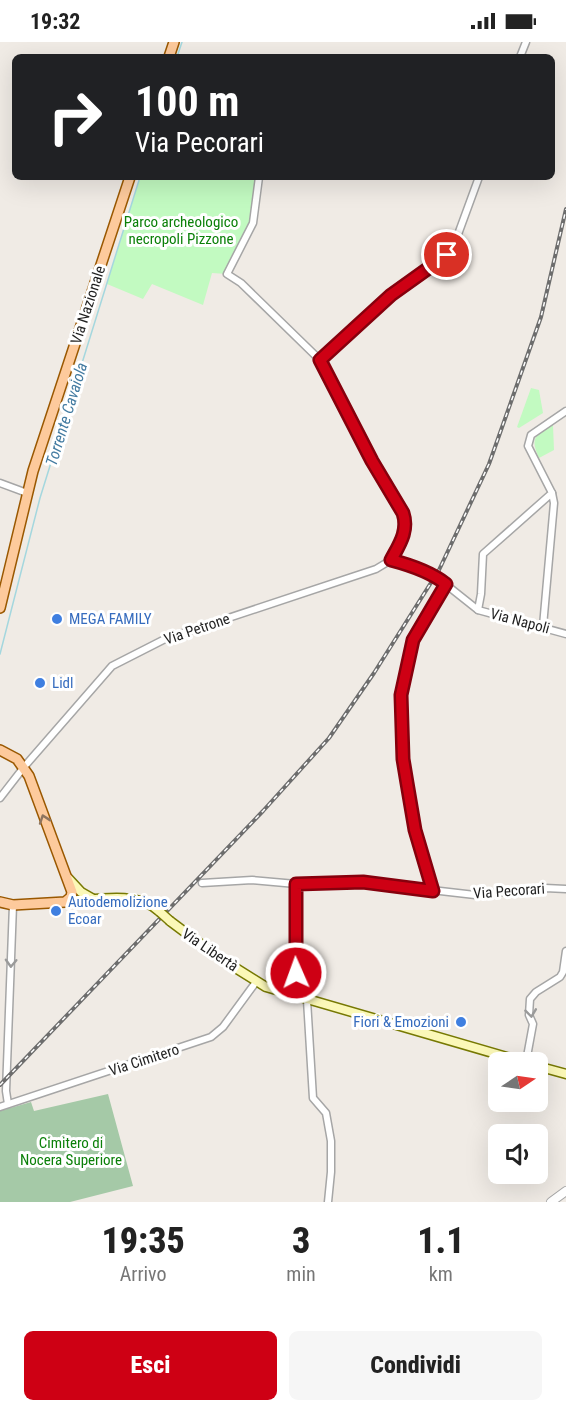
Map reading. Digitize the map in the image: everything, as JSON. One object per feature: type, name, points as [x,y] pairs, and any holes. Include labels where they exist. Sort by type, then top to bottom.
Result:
[{"type":"main road","name":"Via Nazionale","points":[[0,608],[27,493],[129,180]]},
{"type":"main road","points":[[0,750],[10,754],[23,765],[72,892],[71,897],[65,902]]},
{"type":"main road","points":[[64,874],[81,892],[96,900]]},
{"type":"main road","name":"Via Libertà","points":[[0,902],[13,905],[128,898],[142,900],[153,905],[190,938],[266,987],[490,1052]]},
{"type":"main road","points":[[548,1069],[566,1074]]},
{"type":"street","points":[[259,180],[253,223],[227,274],[241,283],[320,360],[372,461],[403,513],[406,522],[404,534],[391,560],[429,574],[446,584],[413,640],[401,695],[405,771],[415,830],[433,891]]},
{"type":"street","points":[[320,360],[391,295],[447,255],[453,248],[478,180]]},
{"type":"street","points":[[543,626],[555,503],[528,446],[528,441],[531,435],[566,411]]},
{"type":"street","points":[[0,483],[27,493]]},
{"type":"street","points":[[478,610],[483,554],[552,493]]},
{"type":"street","name":"Via Petrone","points":[[0,798],[23,765],[112,666],[165,639],[376,569],[391,560]]},
{"type":"street","name":"Via Napoli","points":[[446,584],[478,610],[566,634]]},
{"type":"street","name":"Via Pecorari","points":[[202,883],[252,880],[296,884],[363,882],[476,895],[544,888],[566,889]]},
{"type":"street","points":[[285,993],[294,970],[296,884]]},
{"type":"street","points":[[8,1104],[6,1091],[13,905]]},
{"type":"street","points":[[527,1052],[533,1024],[530,1015],[530,999],[536,992],[560,977],[566,951]]},
{"type":"street","points":[[266,987],[294,970]]},
{"type":"street","points":[[294,970],[307,1000],[313,1098],[326,1113],[331,1141],[328,1202]]},
{"type":"street","name":"Via Cimitero","points":[[0,1107],[211,1037],[231,1018],[256,981]]},
{"type":"street","points":[[551,1202],[561,1196]]},
{"type":"green space","name":"Parco archeologico necropoli Pizzone","points":[[139,180],[257,180],[253,223],[227,274],[212,273],[203,305],[152,284],[143,299],[107,284]]},
{"type":"green space","points":[[531,388],[539,390],[543,413],[519,428],[517,427]]},
{"type":"green space","points":[[553,425],[554,450],[539,458],[535,445],[536,437]]},
{"type":"green space","name":"Cimitero di Nocera Superiore","points":[[108,1094],[133,1186],[70,1202],[0,1202],[0,1111],[31,1102],[34,1111]]},
{"type":"waterway","name":"Torrente Cavaiola","points":[[178,54],[182,42]]},
{"type":"waterway","name":"Torrente Cavaiola","points":[[0,654],[40,498],[139,180]]},
{"type":"railway","points":[[0,1085],[263,811],[329,738],[374,673],[439,570],[489,464],[541,317],[566,209]]},
{"type":"place","name":"MEGA FAMILY","points":[[57,619]]},
{"type":"place","name":"Lidl","points":[[40,683]]},
{"type":"place","name":"Autodemolizione Ecoar","points":[[56,911]]},
{"type":"place","name":"Fiori & Emozioni","points":[[461,1022]]},
{"type":"route","points":[[296,973],[296,884],[363,882],[433,891],[415,830],[403,759],[401,695],[413,640],[446,584],[409,565],[391,560],[404,534],[406,522],[403,513],[372,461],[320,360],[391,295],[447,255]]}]
